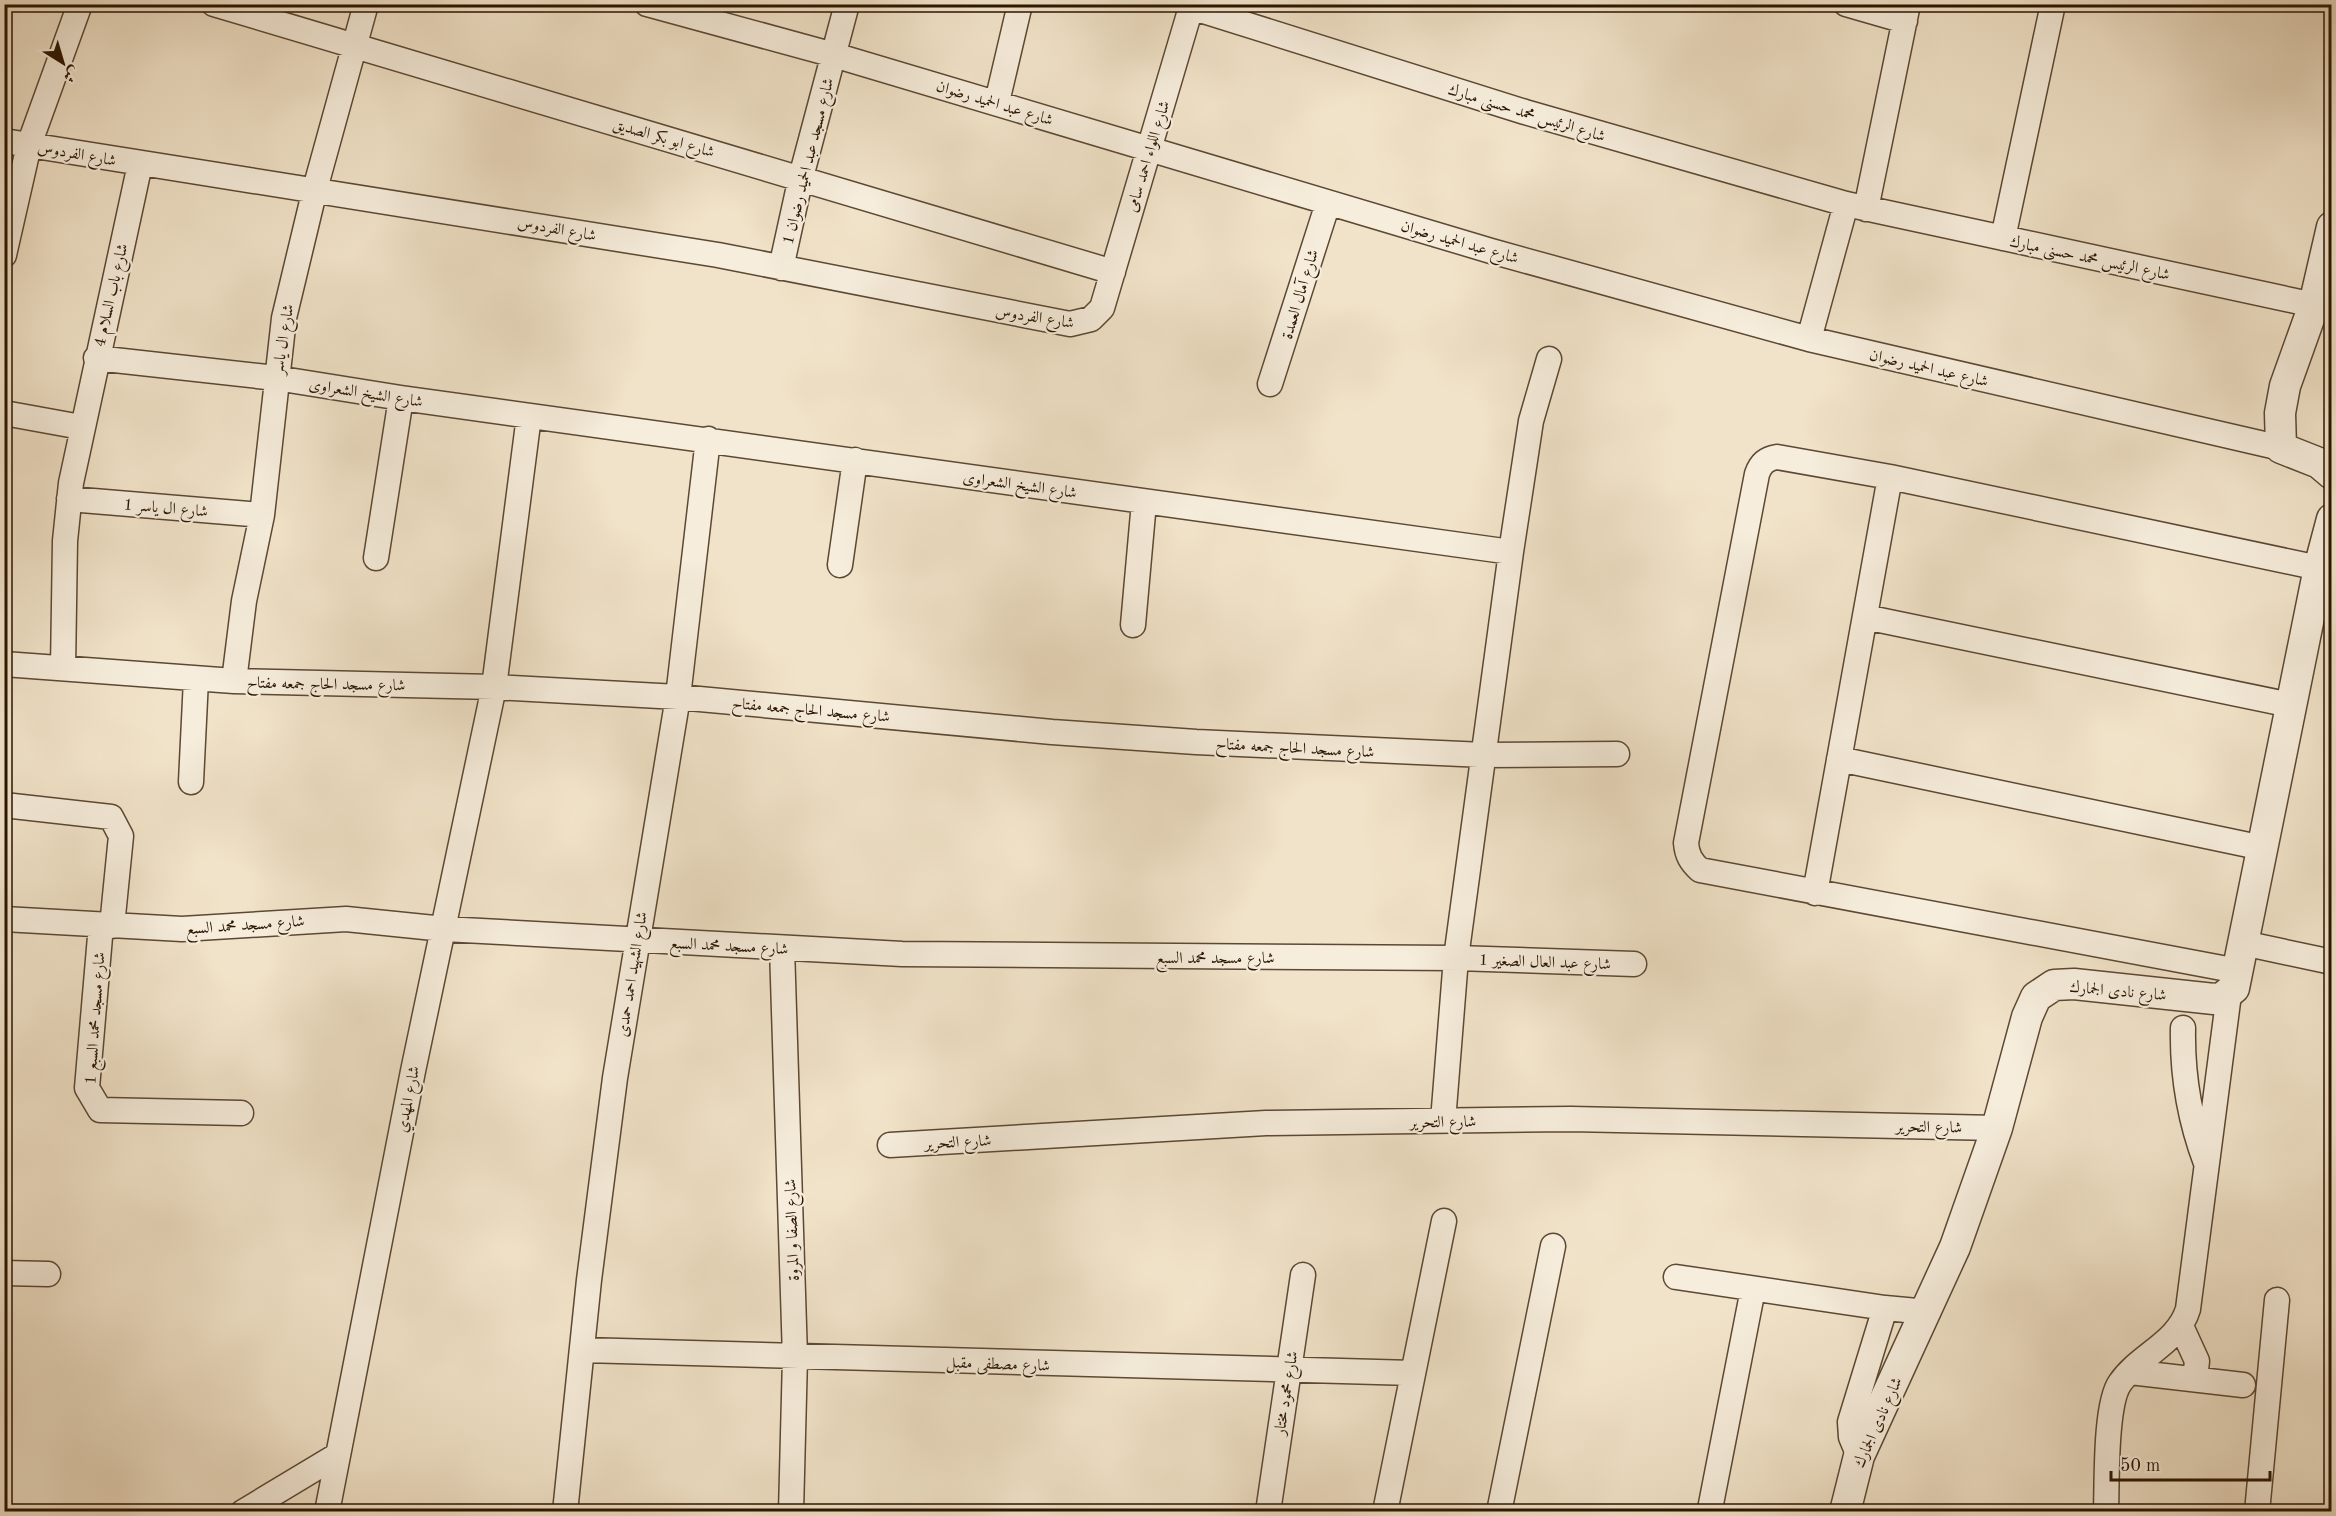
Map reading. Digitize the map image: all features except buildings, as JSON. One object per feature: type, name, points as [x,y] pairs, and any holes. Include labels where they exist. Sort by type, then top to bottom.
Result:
[{"type":"street","points":[[4,255],[29,145],[80,4]]},
{"type":"street","name":"شارع ابو بكر الصديق","points":[[214,4],[801,177],[1113,272]]},
{"type":"street","name":"شارع ال ياسر","points":[[234,681],[244,601],[262,515],[284,318],[315,189],[366,4]]},
{"type":"street","name":"شارع عبد الحميد رضوان","points":[[647,4],[834,55],[1328,203],[1809,339],[2281,448]]},
{"type":"street","name":"شارع مسجد عبد الحميد رضوان 1","points":[[781,267],[801,177],[847,4]]},
{"type":"street","points":[[997,102],[1020,4]]},
{"type":"street","points":[[1809,339],[1856,206],[1907,13],[1846,4]]},
{"type":"street","points":[[2003,238],[2053,4]]},
{"type":"street","name":"شارع الرئيس محمد حسنى مبارك","points":[[1192,6],[1525,112],[1856,206],[2314,305]]},
{"type":"street","name":"شارع اللواء احمد سامى","points":[[1102,308],[1192,6]]},
{"type":"street","name":"شارع الفردوس","points":[[4,141],[140,164],[315,189],[781,267],[1070,324],[1081,324],[1091,319],[1102,308]]},
{"type":"street","name":"شارع باب السلام 4","points":[[63,668],[65,541],[69,499],[81,427],[140,164]]},
{"type":"street","name":"شارع آمال العمدة","points":[[1270,384],[1328,203]]},
{"type":"street","points":[[2331,227],[2314,305],[2285,386],[2280,413],[2281,448],[2319,463],[2331,474]]},
{"type":"street","name":"شارع الشيخ الشعراوى","points":[[96,358],[276,378],[401,398],[1511,552]]},
{"type":"street","points":[[1443,1121],[1456,958],[1511,552],[1531,421],[1549,358]]},
{"type":"street","points":[[376,558],[401,398]]},
{"type":"street","points":[[4,413],[81,427]]},
{"type":"street","points":[[494,687],[529,416]]},
{"type":"street","name":"شارع الشهيد احمد حمدى","points":[[565,1512],[589,1280],[636,940],[678,697],[708,439]]},
{"type":"street","points":[[2323,573],[1890,477],[1777,457],[1767,459],[1761,465],[1686,843],[1687,854],[1700,870],[1815,893],[2236,969],[2331,962]]},
{"type":"street","points":[[840,565],[855,460]]},
{"type":"street","points":[[1815,893],[1890,477]]},
{"type":"street","name":"شارع ال ياسر 1","points":[[69,499],[262,515]]},
{"type":"street","points":[[1133,625],[1144,502]]},
{"type":"street","points":[[2106,1512],[2113,1396],[2120,1383],[2130,1372],[2181,1326],[2188,1309],[2236,969],[2291,705],[2323,573],[2331,519]]},
{"type":"street","points":[[1865,616],[2291,705]]},
{"type":"street","name":"شارع مسجد الحاج جمعه مفتاح","points":[[4,664],[234,681],[494,687],[678,697],[1085,734],[1306,748],[1484,755],[1617,754]]},
{"type":"street","points":[[191,782],[196,679]]},
{"type":"street","name":"شارع المهدي","points":[[327,1512],[412,1071],[494,687]]},
{"type":"street","points":[[1839,759],[2263,848]]},
{"type":"street","points":[[4,805],[111,817],[121,836],[107,926]]},
{"type":"street","name":"شارع مسجد محمد السبع","points":[[4,920],[182,928],[346,919],[444,929],[902,954],[1456,958]]},
{"type":"street","name":"شارع مسجد محمد السبع 1","points":[[107,926],[87,1088],[92,1100],[100,1110],[241,1113]]},
{"type":"street","name":"شارع الصفا و المروة","points":[[782,948],[795,1357],[791,1512]]},
{"type":"street","name":"شارع عبد العال الصغير 1","points":[[1456,958],[1634,964]]},
{"type":"street","name":"شارع نادى الجمارك","points":[[1845,1512],[1859,1456],[1928,1312],[1955,1247],[1997,1128],[2027,1017],[2036,997],[2054,985],[2074,984],[2214,999],[2236,969]]},
{"type":"street","points":[[2183,1028],[2182,1063],[2186,1099],[2207,1166]]},
{"type":"street","name":"شارع التحرير","points":[[890,1145],[1266,1123],[1571,1119],[1997,1128]]},
{"type":"street","points":[[1385,1512],[1444,1221]]},
{"type":"street","points":[[1499,1512],[1553,1246]]},
{"type":"street","points":[[4,1273],[48,1274]]},
{"type":"street","name":"شارع محمود مختار","points":[[1268,1512],[1303,1275]]},
{"type":"street","points":[[1676,1277],[1885,1308],[1928,1312]]},
{"type":"street","points":[[1710,1509],[1753,1289]]},
{"type":"street","points":[[2257,1512],[2277,1300]]},
{"type":"street","points":[[1859,1456],[1851,1437],[1851,1414],[1885,1308]]},
{"type":"street","points":[[2181,1326],[2197,1361],[2195,1379]]},
{"type":"street","name":"شارع مصطفى مقبل","points":[[582,1350],[1413,1373]]},
{"type":"street","points":[[2130,1372],[2243,1384]]},
{"type":"street","points":[[243,1512],[336,1456]]}]
